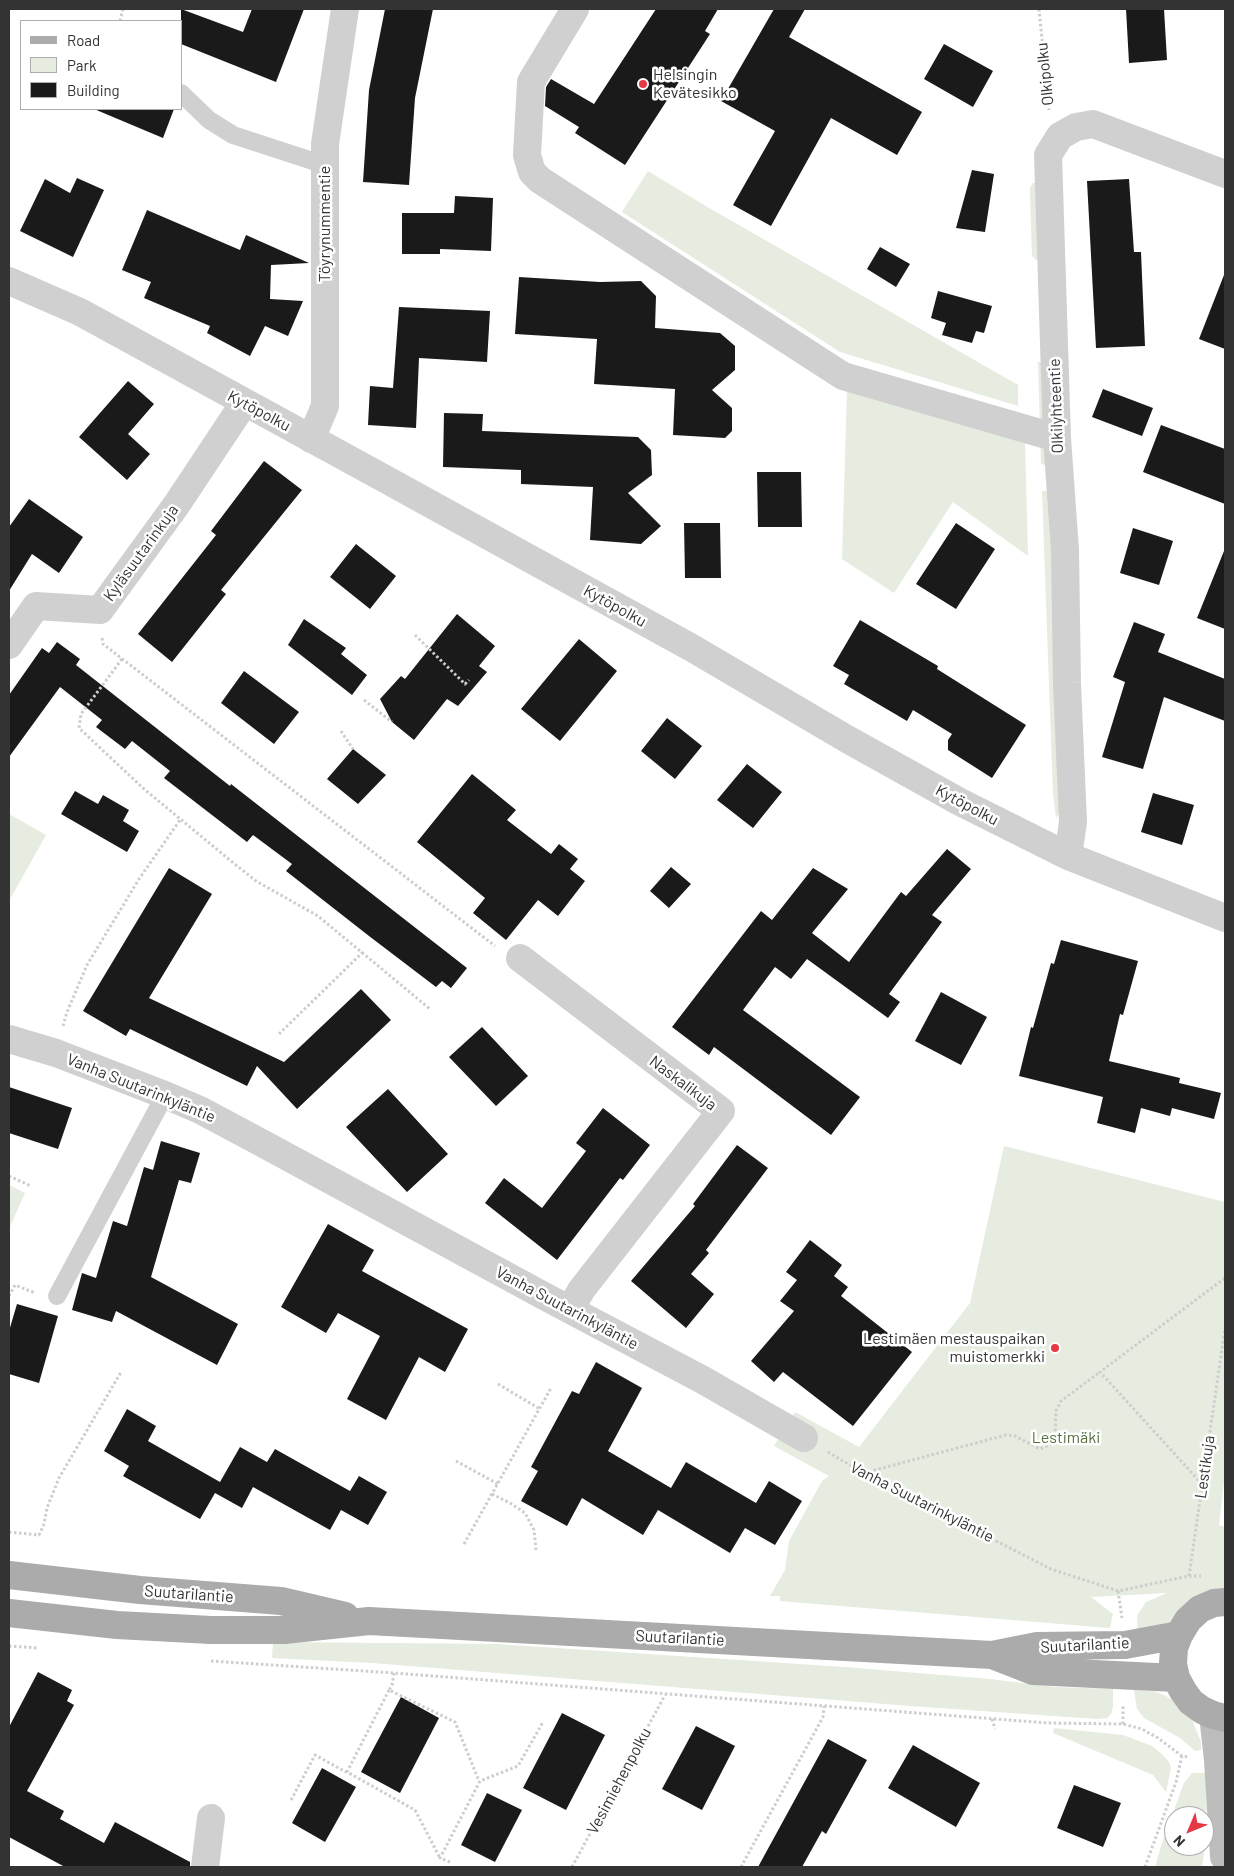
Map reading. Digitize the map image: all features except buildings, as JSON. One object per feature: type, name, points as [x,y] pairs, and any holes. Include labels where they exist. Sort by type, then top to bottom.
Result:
[{"type":"main road","name":"Suutarilantie","points":[[9,1574],[140,1590],[281,1601],[368,1621]]},
{"type":"main road","points":[[1219,1717],[1191,1702],[1182,1691],[1176,1678],[1173,1664],[1174,1648],[1179,1634],[1188,1620],[1200,1609],[1214,1603],[1225,1602]]},
{"type":"main road","name":"Suutarilantie","points":[[9,1612],[117,1625],[211,1630],[284,1630],[368,1621],[992,1655],[1037,1646],[1125,1645],[1179,1634]]},
{"type":"main road","name":"Suutarilantie","points":[[992,1655],[1033,1671],[1176,1678]]},
{"type":"street","name":"Töyrynummentie","points":[[311,438],[324,406],[325,144],[345,9]]},
{"type":"street","points":[[575,9],[531,82],[527,155],[532,172],[540,180],[843,376],[1057,438]]},
{"type":"street","points":[[1060,136],[1076,127],[1093,124],[1225,174]]},
{"type":"street","name":"Olkilyhteentie","points":[[1060,136],[1048,154],[1057,438],[1065,550],[1067,683],[1074,822],[1068,856]]},
{"type":"street","name":"Kytöpolku","points":[[9,281],[80,312],[311,438],[692,648],[847,739],[960,802],[1068,856],[1225,918]]},
{"type":"street","name":"Kyläsuutarinkuja","points":[[9,645],[36,606],[100,610],[177,504],[244,403]]},
{"type":"street","name":"Naskalikuja","points":[[520,958],[721,1111],[582,1289],[570,1309]]},
{"type":"street","name":"Vanha Suutarinkyläntie","points":[[9,1039],[56,1054],[165,1095],[260,1142],[703,1380],[804,1438]]},
{"type":"street","points":[[1219,1717],[1218,1760],[1223,1859]]},
{"type":"street","points":[[205,1867],[211,1818]]},
{"type":"lane","points":[[182,94],[209,120],[233,134],[325,165]]},
{"type":"lane","points":[[57,1296],[165,1095]]},
{"type":"path","name":"Olkipolku","points":[[1038,9],[1050,116],[1060,136]]},
{"type":"path","points":[[100,610],[103,644],[506,954],[520,958]]},
{"type":"path","points":[[415,635],[465,684],[469,680]]},
{"type":"path","points":[[122,659],[81,714],[78,728],[180,820],[256,881],[318,916],[430,1009]]},
{"type":"path","points":[[364,700],[392,722]]},
{"type":"path","points":[[340,731],[352,750]]},
{"type":"path","points":[[56,1054],[67,1012],[87,965],[139,879],[180,820]]},
{"type":"path","points":[[279,1034],[363,952]]},
{"type":"path","points":[[9,1176],[31,1186]]},
{"type":"path","points":[[864,1474],[1006,1436],[1015,1436],[1040,1449],[1051,1444],[1055,1435],[1056,1411],[1061,1400],[1225,1278]]},
{"type":"path","name":"Lestikuja","points":[[1189,1576],[1225,1328]]},
{"type":"path","points":[[9,1532],[39,1535],[59,1478],[121,1372]]},
{"type":"path","points":[[1100,1372],[1202,1484]]},
{"type":"path","points":[[498,1384],[540,1409]]},
{"type":"path","points":[[464,1544],[551,1388]]},
{"type":"path","name":"Vanha Suutarinkyläntie","points":[[804,1438],[864,1474],[1051,1569],[1118,1591],[1189,1576]]},
{"type":"path","points":[[456,1461],[498,1484]]},
{"type":"path","points":[[492,1494],[525,1513],[534,1530],[536,1550]]},
{"type":"path","points":[[1189,1576],[1207,1576]]},
{"type":"path","points":[[300,1668],[394,1673],[1048,1723],[1123,1724],[1158,1738],[1182,1756],[1218,1760]]},
{"type":"path","points":[[346,1772],[392,1685],[394,1673]]},
{"type":"path","points":[[389,1690],[456,1722],[480,1781]]},
{"type":"path","name":"Vesimiehenpolku","points":[[572,1867],[665,1694]]},
{"type":"path","points":[[741,1867],[823,1717],[824,1706]]},
{"type":"path","points":[[992,1719],[995,1729]]},
{"type":"path","points":[[440,1858],[480,1781],[518,1766],[543,1722]]},
{"type":"path","points":[[291,1800],[315,1755],[414,1810],[440,1858],[450,1862]]},
{"type":"path","points":[[1145,1867],[1176,1782],[1182,1756]]},
{"type":"green space","points":[[648,171],[1018,385],[1018,406],[840,352],[622,212]]},
{"type":"green space","points":[[1033,183],[1038,183],[1042,260],[1036,260],[1032,256],[1030,188]]},
{"type":"green space","points":[[1038,362],[1047,362],[1051,466],[1041,464]]},
{"type":"green space","points":[[847,389],[1025,440],[1028,556],[953,502],[894,593],[842,559]]},
{"type":"green space","points":[[1042,491],[1052,491],[1064,806],[1056,818],[1053,795]]},
{"type":"green space","points":[[9,814],[46,835],[9,901]]},
{"type":"green space","name":"Lestimäki","points":[[1004,1146],[1225,1202],[1225,1474],[1219,1525],[1225,1527],[1225,1590],[1165,1628],[1138,1635],[1137,1616],[1146,1602],[1167,1593],[1091,1597],[1113,1614],[1110,1628],[780,1601],[780,1596],[770,1596],[785,1570],[789,1541],[822,1481],[829,1476],[774,1446],[795,1412],[859,1447],[970,1303]]},
{"type":"green space","points":[[9,1185],[25,1193],[9,1229]]},
{"type":"green space","points":[[273,1642],[496,1644],[845,1667],[990,1679],[1055,1687],[1113,1689],[1113,1707],[1111,1714],[1107,1718],[1097,1719],[372,1663],[272,1658]]},
{"type":"green space","points":[[1134,1690],[1153,1691],[1166,1696],[1178,1704],[1191,1717],[1201,1742],[1201,1750],[1195,1751],[1180,1738],[1144,1718],[1137,1709]]},
{"type":"green space","points":[[1054,1728],[1123,1735],[1152,1746],[1163,1755],[1171,1768],[1166,1792],[1153,1775],[1053,1733]]},
{"type":"green space","points":[[1192,1773],[1207,1773],[1207,1806],[1176,1806],[1184,1783]]},
{"type":"green space","points":[[1164,1837],[1164,1856],[1204,1856],[1202,1867],[1155,1867]]},
{"type":"place","name":"Helsingin Kevätesikko","points":[[643,84]]},
{"type":"place","name":"Lestimäen mestauspaikan muistomerkki","points":[[1055,1348]]}]
